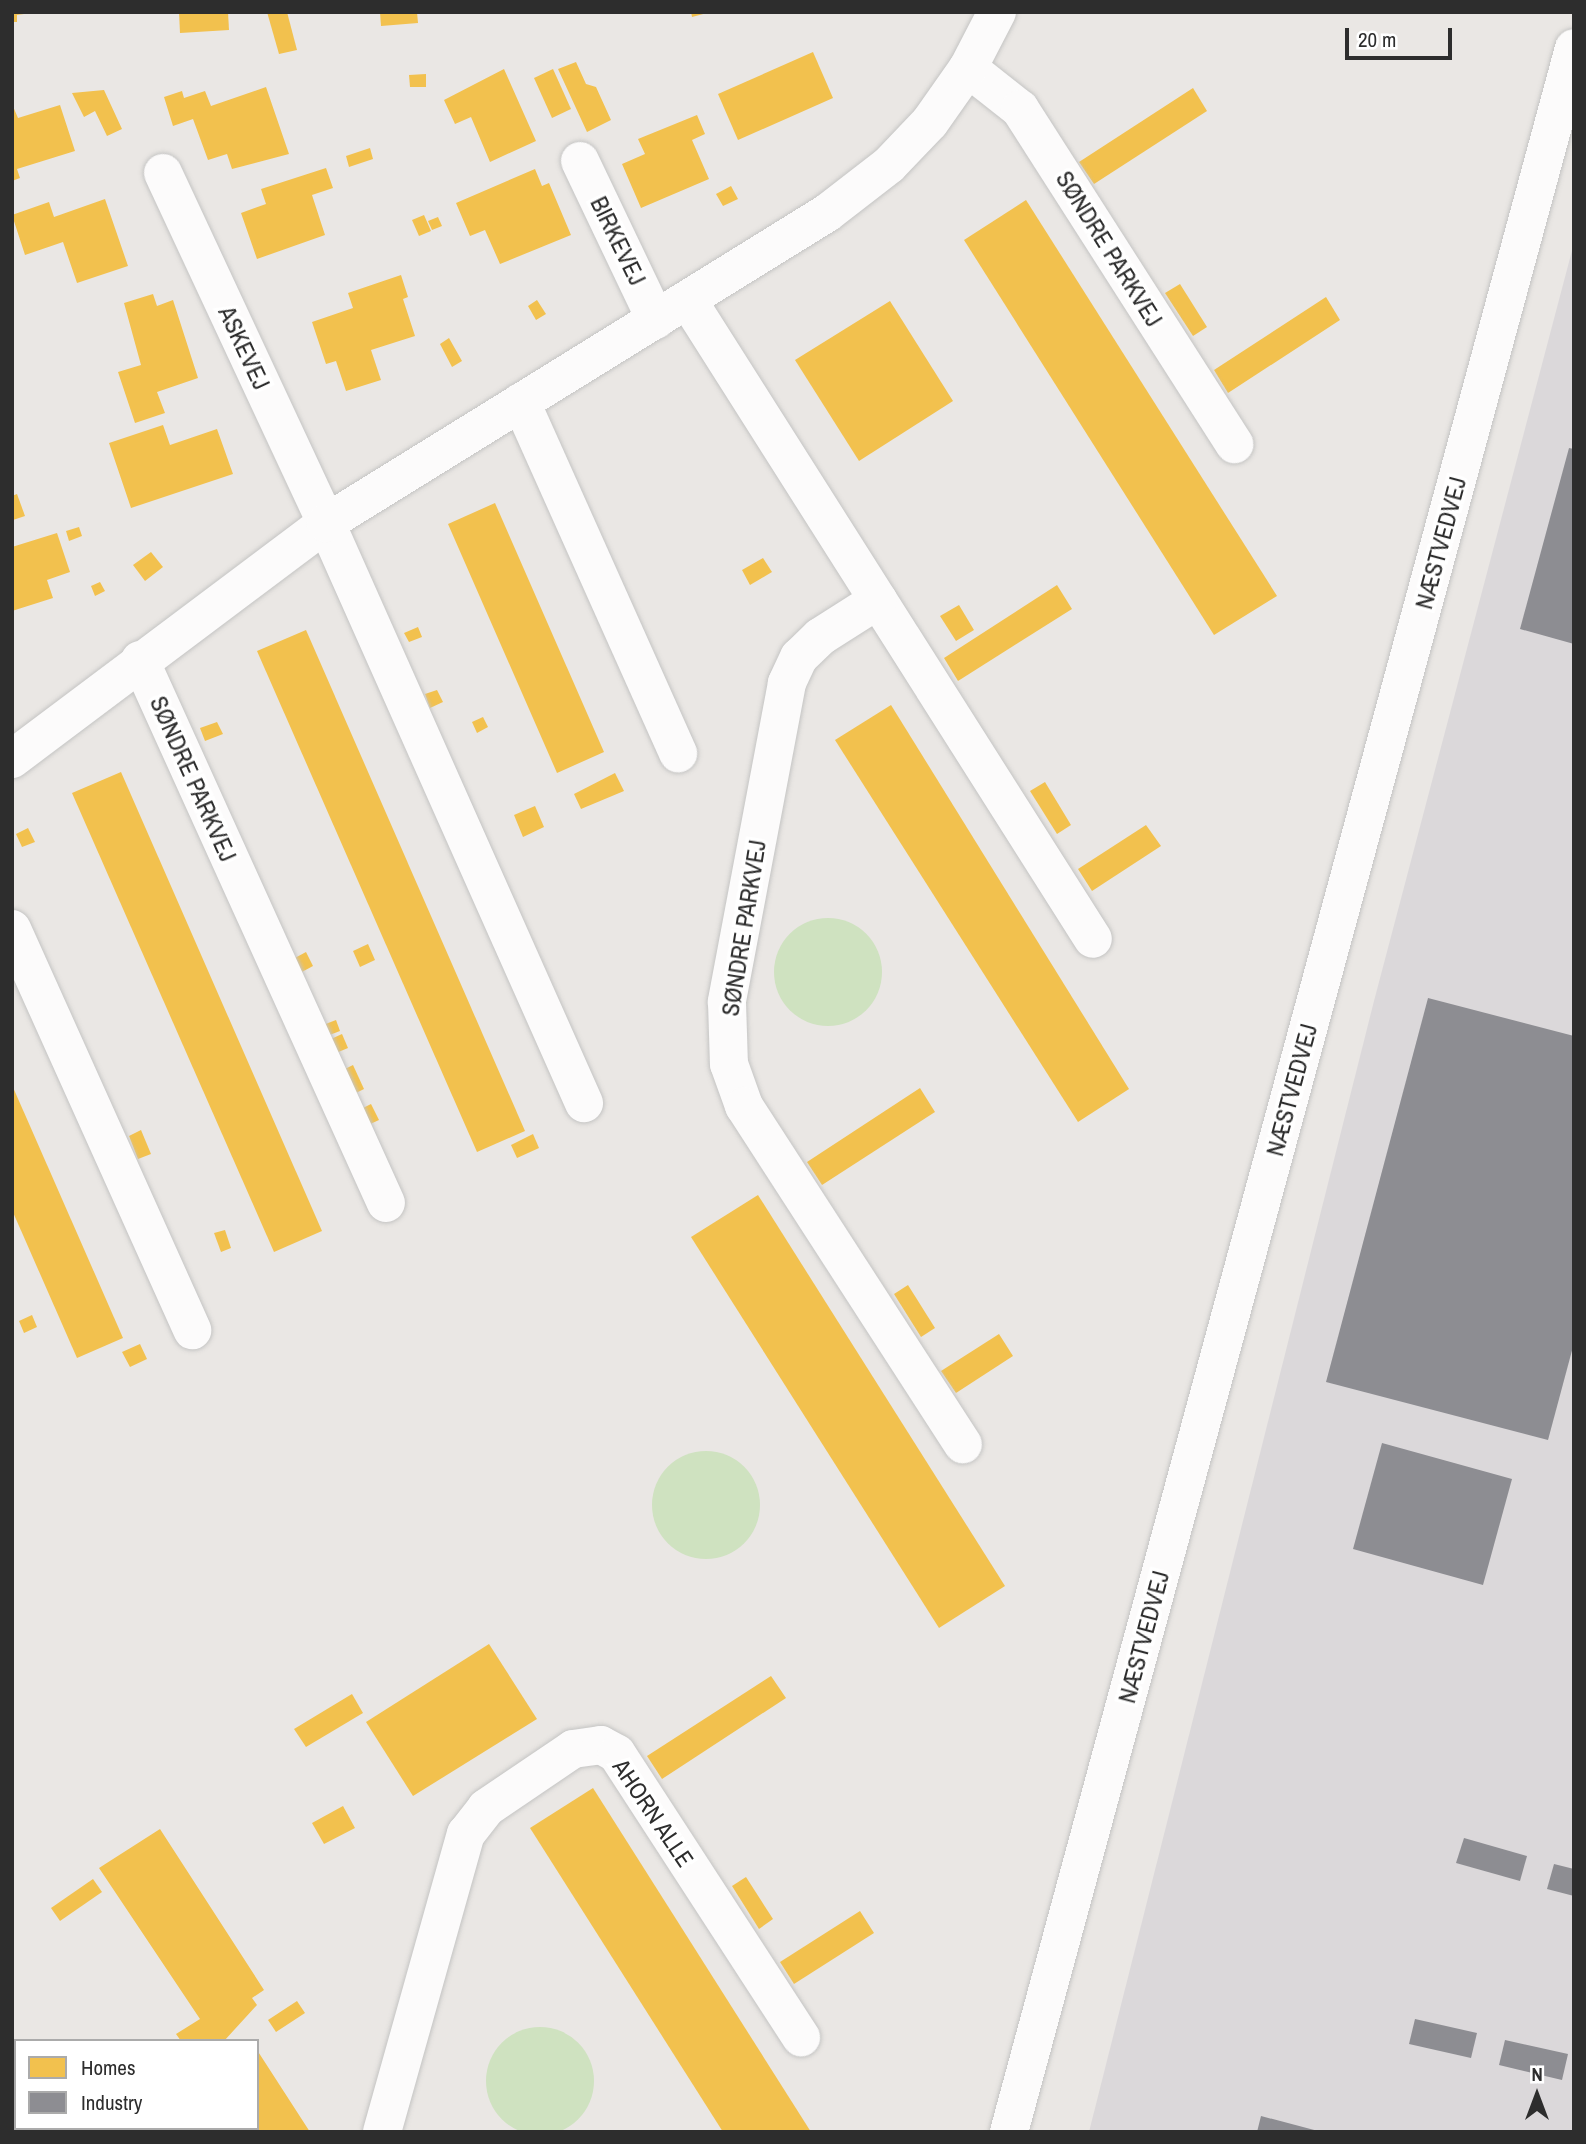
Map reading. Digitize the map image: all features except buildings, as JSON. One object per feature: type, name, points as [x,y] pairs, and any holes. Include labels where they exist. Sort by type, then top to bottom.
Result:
[{"type":"street","points":[[12,759],[140,660],[326,523],[689,302],[827,213],[889,164],[930,122],[968,68],[997,12]]},
{"type":"street","name":"NÆSTVEDVEJ","points":[[1009,2132],[1564,130],[1574,48]]},
{"type":"street","name":"SØNDRE PARKVEJ","points":[[968,68],[1020,109],[1234,444]]},
{"type":"street","name":"BIRKEVEJ","points":[[580,161],[656,320]]},
{"type":"street","name":"ASKEVEJ","points":[[163,173],[326,523]]},
{"type":"street","points":[[689,302],[1093,939]]},
{"type":"street","points":[[521,402],[678,753]]},
{"type":"street","points":[[326,523],[584,1103]]},
{"type":"street","name":"SØNDRE PARKVEJ","points":[[878,600],[820,638],[799,657],[787,683],[727,1002],[729,1064],[744,1106],[963,1444]]},
{"type":"street","name":"SØNDRE PARKVEJ","points":[[140,660],[386,1203]]},
{"type":"street","points":[[12,929],[192,1330]]},
{"type":"street","name":"AHORN ALLE","points":[[383,2132],[466,1834],[486,1808],[573,1749],[601,1745],[617,1754],[800,2037]]},
{"type":"shaded area","points":[[1574,243],[1574,2132],[1089,2132],[1374,1001]]},
{"type":"green space","points":[[828,918],[849,922],[866,934],[878,951],[882,972],[878,993],[866,1010],[849,1022],[828,1026],[807,1022],[790,1010],[778,993],[774,972],[778,951],[790,934],[807,922]]},
{"type":"green space","points":[[706,1451],[727,1455],[744,1467],[756,1484],[760,1505],[756,1526],[744,1543],[727,1555],[706,1559],[685,1555],[668,1543],[656,1526],[652,1505],[656,1484],[668,1467],[685,1455]]},
{"type":"green space","points":[[540,2027],[561,2031],[578,2043],[590,2060],[594,2081],[590,2102],[578,2119],[561,2131],[540,2135],[519,2131],[502,2119],[490,2102],[486,2081],[490,2060],[502,2043],[519,2031]]}]
